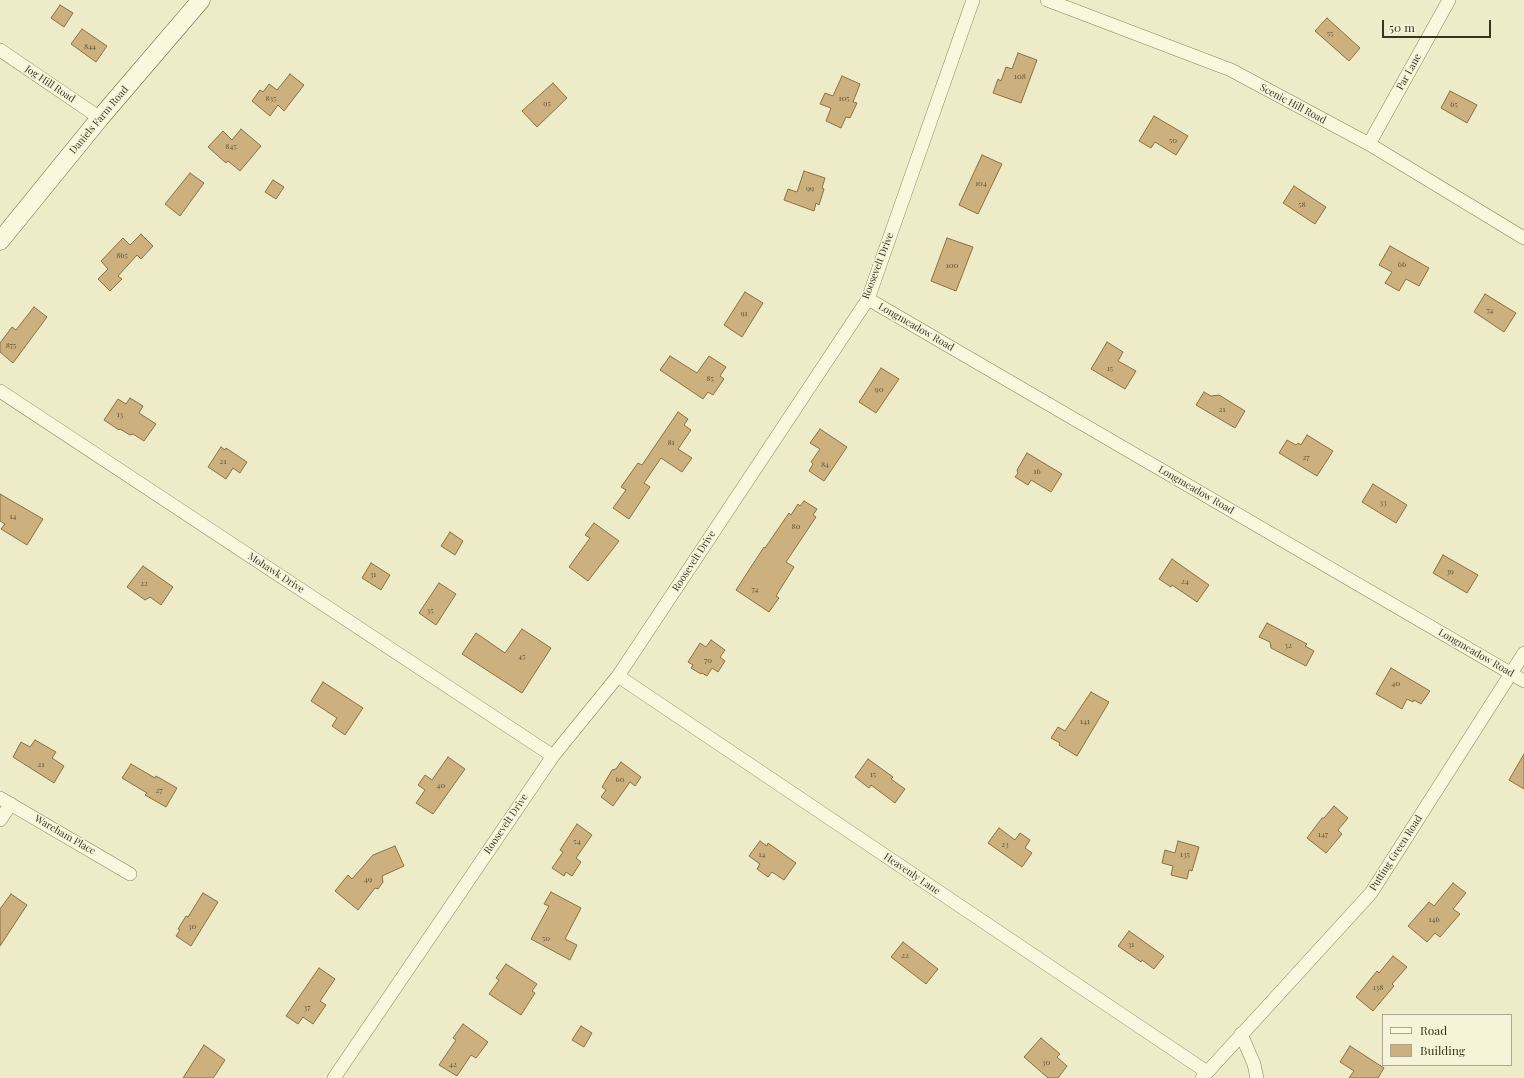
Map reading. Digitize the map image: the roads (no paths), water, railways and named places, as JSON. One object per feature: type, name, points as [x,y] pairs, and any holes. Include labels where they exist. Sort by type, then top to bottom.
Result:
[{"type":"main road","name":"Daniels Farm Road","points":[[0,241],[100,118],[201,0]]},
{"type":"street","name":"Roosevelt Drive","points":[[334,1078],[553,756],[618,676],[868,299],[973,0]]},
{"type":"street","name":"Scenic Hill Road","points":[[1047,0],[1231,70],[1369,144],[1524,238]]},
{"type":"street","name":"Par Lane","points":[[1369,144],[1449,0]]},
{"type":"street","name":"Jog Hill Road","points":[[0,50],[100,118]]},
{"type":"street","name":"Longmeadow Road","points":[[868,299],[1524,681]]},
{"type":"street","name":"Mohawk Drive","points":[[0,391],[553,756]]},
{"type":"street","name":"Putting Green Road","points":[[1204,1075],[1371,892],[1512,674],[1524,652]]},
{"type":"street","name":"Heavenly Lane","points":[[618,676],[1204,1075]]},
{"type":"street","points":[[0,820],[5,801]]},
{"type":"street","name":"Wareham Place","points":[[5,801],[130,874]]},
{"type":"street","points":[[1241,1034],[1254,1064],[1257,1078]]}]
